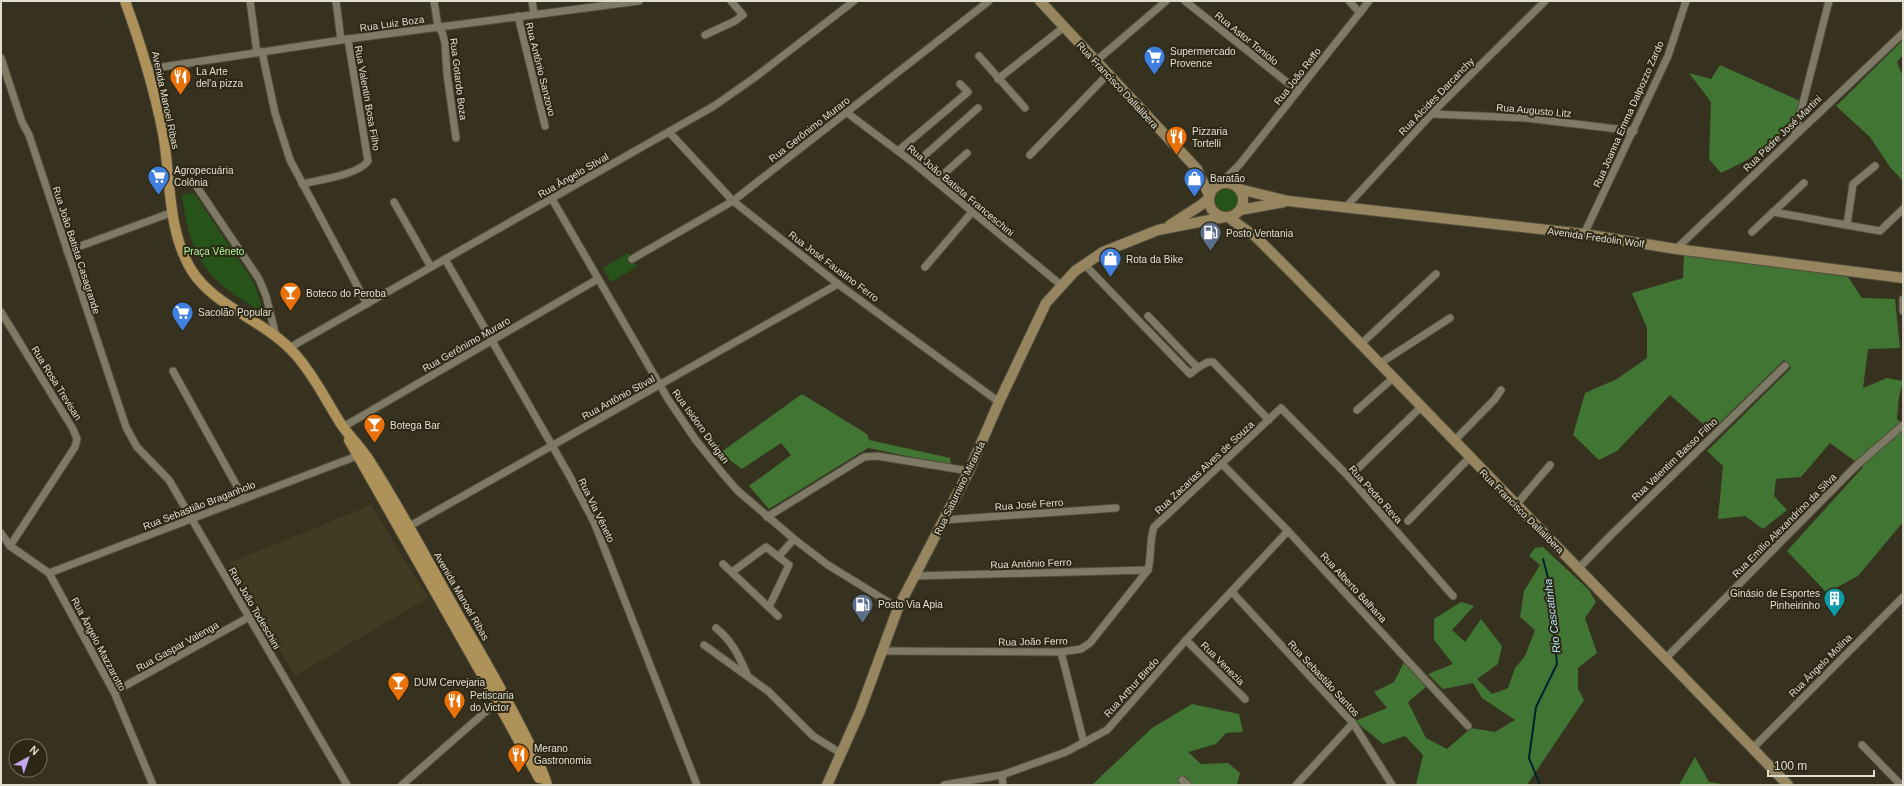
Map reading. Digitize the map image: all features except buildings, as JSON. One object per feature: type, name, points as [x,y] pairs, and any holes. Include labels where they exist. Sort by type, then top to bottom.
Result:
[{"type":"main road","name":"Avenida Manoel Ribas","points":[[125,1],[149,69],[164,137],[173,212],[177,234],[183,254],[203,285],[219,299],[276,336],[289,348],[310,373],[344,427],[370,462],[408,527],[501,698],[543,785]]},
{"type":"main road","name":"Rua Francisco Dallalibera","points":[[1040,1],[1197,169],[1225,184]]},
{"type":"main road","name":"Rua Francisco Dallalibera","points":[[1197,169],[1209,196]]},
{"type":"main road","points":[[1225,184],[1239,189],[1243,200],[1233,214],[1214,213],[1211,209],[1209,196],[1212,190],[1225,184]]},
{"type":"main road","name":"Avenida Fredolin Wolf","points":[[1239,189],[1288,201],[1584,234],[1676,249],[1903,278]]},
{"type":"main road","name":"Rua Saturnino Miranda","points":[[1166,228],[1201,205],[1209,196]]},
{"type":"main road","name":"Avenida Fredolin Wolf","points":[[1233,214],[1288,201]]},
{"type":"main road","name":"Rua Francisco Dallalibera","points":[[1233,214],[1579,568],[1788,785]]},
{"type":"main road","name":"Rua Saturnino Miranda","points":[[827,785],[860,711],[898,608],[969,471],[999,402],[1046,304],[1061,285],[1084,264],[1110,249],[1166,228],[1233,214]]},
{"type":"main road","name":"Avenida Manoel Ribas","points":[[344,427],[357,456],[501,698],[529,742],[547,785]]},
{"type":"street","points":[[250,1],[260,52],[280,131],[290,160],[367,304]]},
{"type":"street","name":"Rua Valentin Bosa Filho","points":[[302,184],[354,171],[366,165],[368,161],[345,39],[336,1]]},
{"type":"street","name":"Rua Gotardo Boza","points":[[434,1],[438,26],[442,32],[445,43],[447,74],[456,138]]},
{"type":"street","name":"Rua Antônio Sanzovo","points":[[532,1],[534,14]]},
{"type":"street","name":"Rua Luiz Boza","points":[[149,69],[438,26],[608,3],[639,1]]},
{"type":"street","points":[[705,35],[736,21],[743,15],[731,1]]},
{"type":"street","name":"Rua Ângelo Stival","points":[[289,348],[669,132],[736,91],[854,1]]},
{"type":"street","name":"Rua Gerônimo Muraro","points":[[632,259],[733,200],[989,1]]},
{"type":"street","points":[[1096,61],[1166,1]]},
{"type":"street","name":"Rua Astor Toniolo","points":[[1185,1],[1298,91]]},
{"type":"street","points":[[1349,1],[1360,13]]},
{"type":"street","name":"Rua João Reffo","points":[[1225,184],[1369,1]]},
{"type":"street","name":"Rua Alcides Darcanchy","points":[[1345,208],[1432,114],[1545,1]]},
{"type":"street","name":"Rua Joanna Emma Dalpozzo Zardo","points":[[1584,234],[1668,56],[1686,1]]},
{"type":"street","points":[[1795,135],[1829,1]]},
{"type":"street","name":"Rua Antônio Sanzovo","points":[[518,16],[545,126]]},
{"type":"street","points":[[998,79],[1064,27]]},
{"type":"street","name":"Rua Padre José Martini","points":[[1676,249],[1903,33]]},
{"type":"street","points":[[979,56],[1025,108]]},
{"type":"street","name":"Rua João Batista Casagrande","points":[[1,58],[22,122],[29,135],[121,415],[137,447]]},
{"type":"street","points":[[1030,155],[1108,74]]},
{"type":"street","points":[[898,151],[968,92],[960,84]]},
{"type":"street","points":[[915,164],[978,108]]},
{"type":"street","name":"Rua João Batista Franceschini","points":[[846,112],[915,164],[1061,285]]},
{"type":"street","name":"Rua Augusto Litz","points":[[1432,114],[1526,118],[1634,130]]},
{"type":"street","name":"Rua José Faustino Ferro","points":[[669,132],[733,200],[838,284],[999,402]]},
{"type":"street","points":[[936,181],[967,153]]},
{"type":"street","points":[[1847,225],[1853,184],[1875,166]]},
{"type":"street","points":[[1752,232],[1804,182]]},
{"type":"street","points":[[197,187],[259,279],[266,296],[276,336]]},
{"type":"street","name":"Rua Isidoro Durigan","points":[[552,199],[659,386],[694,438],[722,474],[738,491],[767,517],[828,565],[898,608]]},
{"type":"street","points":[[394,202],[431,267]]},
{"type":"street","points":[[1773,212],[1880,231],[1903,209]]},
{"type":"street","points":[[67,251],[173,212]]},
{"type":"street","points":[[925,267],[972,212]]},
{"type":"street","name":"Rua Via Vêneto","points":[[445,259],[553,446],[594,522],[697,785]]},
{"type":"street","points":[[1084,264],[1190,374],[1208,362],[1213,362],[1269,420]]},
{"type":"street","points":[[1361,344],[1436,274]]},
{"type":"street","name":"Rua Gerônimo Muraro","points":[[344,427],[598,279]]},
{"type":"street","name":"Rua Antônio Stival","points":[[408,527],[838,284]]},
{"type":"street","points":[[1903,299],[1903,311]]},
{"type":"street","name":"Rua Rosa Trevisan","points":[[1,312],[73,429],[77,439],[74,447],[10,546]]},
{"type":"street","points":[[1148,316],[1195,365],[1199,367]]},
{"type":"street","points":[[1379,364],[1450,318]]},
{"type":"street","name":"Rua Valentim Basso Filho","points":[[1579,568],[1785,366]]},
{"type":"street","points":[[173,371],[244,499]]},
{"type":"street","points":[[1357,410],[1393,378]]},
{"type":"street","points":[[1454,441],[1495,399],[1501,390]]},
{"type":"street","points":[[1349,478],[1421,407]]},
{"type":"street","name":"Rua Zacarias Alves de Souza","points":[[1148,570],[1151,558],[1151,537],[1154,527],[1281,408]]},
{"type":"street","name":"Rua Pedro Reva","points":[[1281,408],[1349,478],[1453,596]]},
{"type":"street","name":"Rua Emílio Alexandrino da Silva","points":[[1665,659],[1857,465],[1903,425]]},
{"type":"street","name":"Rua João Todeschini","points":[[137,447],[166,476],[347,785]]},
{"type":"street","name":"Rua Sebastião Braganholo","points":[[49,573],[357,456]]},
{"type":"street","points":[[767,517],[864,457],[878,456],[969,471]]},
{"type":"street","points":[[1408,521],[1470,457]]},
{"type":"street","name":"Rua Alberto Balhana","points":[[1222,464],[1288,531],[1468,726]]},
{"type":"street","points":[[1516,505],[1550,464]]},
{"type":"street","name":"Rua José Ferro","points":[[944,520],[1116,508]]},
{"type":"street","name":"Rua Arthur Bindo","points":[[944,785],[1002,775],[1084,743],[1106,730],[1186,640],[1288,531]]},
{"type":"street","name":"Rua Ângelo Mazzarotto","points":[[1,533],[10,546],[49,573],[114,692],[153,785]]},
{"type":"street","points":[[779,556],[794,539]]},
{"type":"street","points":[[732,572],[766,548],[779,556],[789,565],[769,607]]},
{"type":"street","points":[[723,564],[778,616]]},
{"type":"street","name":"Rua Antônio Ferro","points":[[914,576],[1148,570]]},
{"type":"street","name":"Rua João Ferro","points":[[882,651],[1061,652],[1081,649],[1090,643],[1148,570]]},
{"type":"street","name":"Rua Sebastião Santos","points":[[1232,592],[1353,723],[1392,785]]},
{"type":"street","name":"Rua Ângelo Molina","points":[[1753,748],[1903,597]]},
{"type":"street","name":"Rua Gaspar Valenga","points":[[114,692],[249,617]]},
{"type":"street","points":[[716,628],[733,646],[748,676]]},
{"type":"street","name":"Rua Venezia","points":[[1186,640],[1245,699]]},
{"type":"street","points":[[704,645],[768,691],[813,736],[842,754]]},
{"type":"street","points":[[1061,652],[1084,743]]},
{"type":"street","points":[[402,785],[501,698]]},
{"type":"street","points":[[1296,785],[1353,723]]},
{"type":"street","points":[[1862,745],[1901,785]]},
{"type":"street","points":[[1002,775],[1003,785]]},
{"type":"shaded area","points":[[371,505],[428,598],[295,676],[229,563]]},
{"type":"green space","points":[[1903,40],[1903,55],[1897,62],[1903,77],[1903,181],[1890,167],[1870,137],[1836,106]]},
{"type":"green space","points":[[1720,65],[1800,101],[1792,124],[1749,159],[1721,173],[1709,159],[1711,102],[1689,73],[1711,79]]},
{"type":"green space","points":[[1226,186],[1236,190],[1240,200],[1236,210],[1226,214],[1216,210],[1212,200],[1216,190]]},
{"type":"green space","name":"Praça Vêneto","points":[[194,193],[253,281],[265,314],[215,279],[197,254],[186,219],[182,195]]},
{"type":"green space","points":[[628,253],[637,267],[611,282],[603,268]]},
{"type":"green space","points":[[1684,253],[1848,277],[1862,298],[1895,299],[1900,348],[1868,349],[1863,388],[1887,378],[1903,381],[1899,397],[1897,419],[1903,424],[1903,522],[1858,576],[1830,591],[1826,592],[1787,551],[1863,467],[1830,443],[1801,477],[1776,479],[1774,496],[1787,510],[1763,529],[1745,516],[1718,519],[1723,466],[1707,451],[1791,368],[1784,360],[1711,431],[1670,395],[1617,451],[1599,460],[1573,435],[1585,393],[1617,379],[1647,358],[1647,328],[1632,293],[1683,278]]},
{"type":"green space","points":[[802,394],[867,434],[869,440],[950,458],[951,465],[868,448],[769,509],[749,486],[791,455],[781,443],[742,469],[720,453]]},
{"type":"green space","points":[[1543,547],[1589,590],[1596,602],[1585,618],[1597,653],[1578,668],[1578,689],[1584,700],[1527,785],[1416,785],[1423,755],[1405,736],[1383,744],[1355,721],[1387,708],[1374,692],[1394,682],[1406,658],[1426,687],[1408,702],[1426,738],[1447,749],[1471,728],[1495,732],[1515,720],[1482,698],[1473,683],[1443,689],[1428,674],[1453,664],[1434,640],[1434,619],[1461,602],[1474,606],[1452,630],[1465,642],[1481,619],[1502,646],[1498,664],[1477,679],[1492,694],[1508,688],[1515,668],[1525,656],[1535,630],[1520,617],[1524,591],[1540,565],[1529,556],[1535,548]]},
{"type":"green space","points":[[1192,704],[1239,714],[1243,732],[1226,733],[1216,744],[1188,752],[1201,764],[1228,763],[1240,773],[1237,785],[1092,785],[1152,728]]},
{"type":"green space","points":[[1695,757],[1709,782],[1728,785],[1679,785]]},
{"type":"waterway","name":"Rio Cascatinha","points":[[1540,785],[1529,758],[1536,707],[1557,664],[1550,585],[1543,559]]},
{"type":"place","name":"Supermercado Provence","points":[[1154,76]]},
{"type":"place","name":"La Arte del'a pizza","points":[[180,96]]},
{"type":"place","name":"Pizzaria Tortelli","points":[[1177,156]]},
{"type":"place","name":"Agropecuária Colônia","points":[[159,196]]},
{"type":"place","name":"Baratão","points":[[1195,198]]},
{"type":"place","name":"Posto Ventania","points":[[1211,252]]},
{"type":"place","name":"Rota da Bike","points":[[1111,278]]},
{"type":"place","name":"Boteco do Peroba","points":[[290,312]]},
{"type":"place","name":"Sacolão Popular","points":[[182,332]]},
{"type":"place","name":"Botega Bar","points":[[374,444]]},
{"type":"place","name":"Ginásio de Esportes Pinheirinho","points":[[1835,618]]},
{"type":"place","name":"Posto Via Apia","points":[[863,624]]},
{"type":"place","name":"DUM Cervejaria","points":[[399,702]]},
{"type":"place","name":"Petiscaria do Victor","points":[[455,720]]},
{"type":"place","name":"Merano Gastronomia","points":[[518,774]]}]
